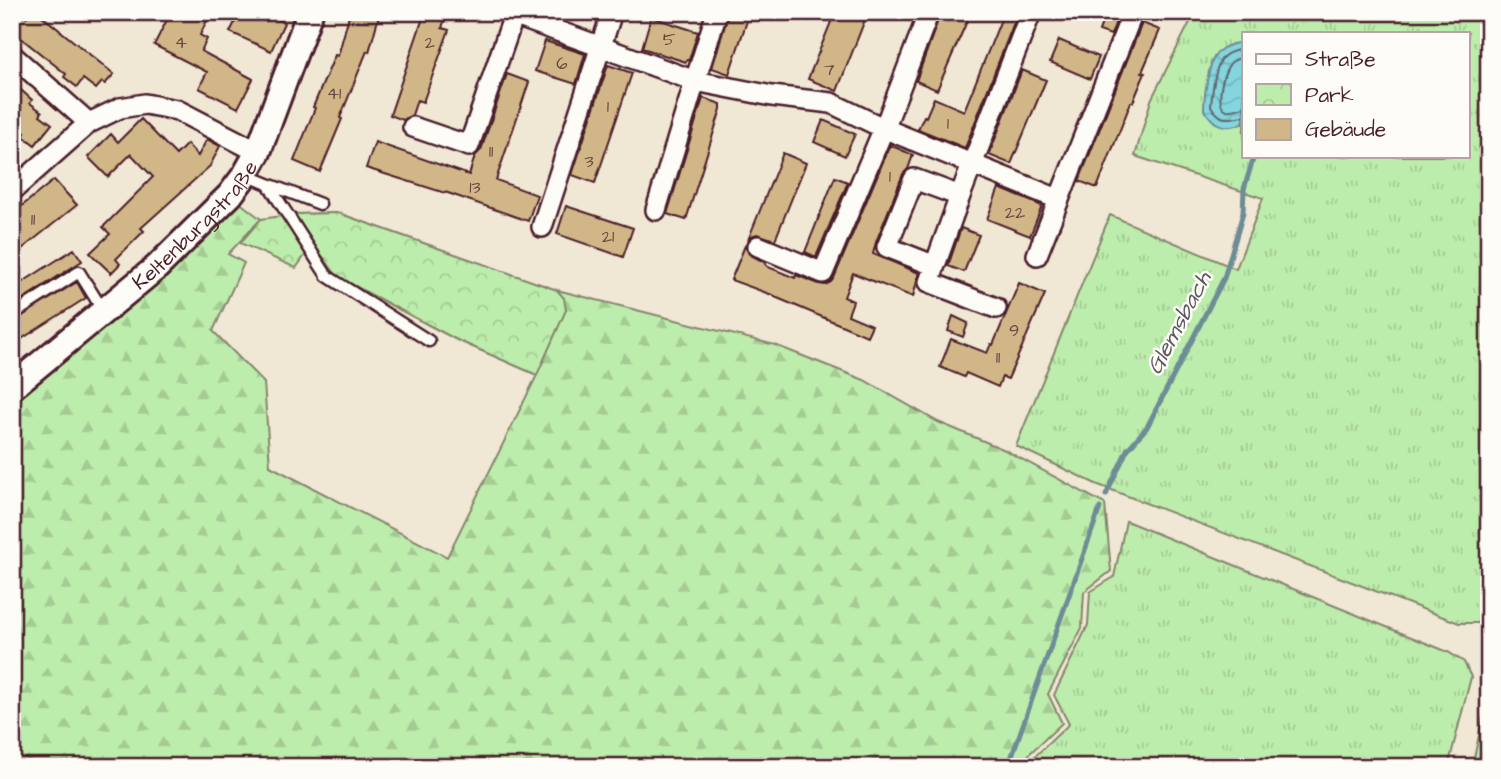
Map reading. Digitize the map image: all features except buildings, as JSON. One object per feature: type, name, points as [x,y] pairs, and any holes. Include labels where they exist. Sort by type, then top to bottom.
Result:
[{"type":"street","name":"Keltenburgstraße","points":[[12,387],[157,268],[230,195],[256,179],[258,152],[310,12]]},
{"type":"street","points":[[542,227],[612,12]]},
{"type":"street","points":[[656,210],[717,12]]},
{"type":"street","points":[[758,246],[824,273],[929,12]]},
{"type":"street","points":[[996,308],[929,282],[933,265],[1031,12]]},
{"type":"street","points":[[1037,255],[1133,12]]},
{"type":"street","points":[[413,128],[469,146],[511,13],[695,81],[772,96],[831,103],[883,128],[1058,199]]},
{"type":"street","points":[[12,55],[89,123]]},
{"type":"street","points":[[12,191],[89,123],[120,108],[145,104],[177,110],[258,152]]},
{"type":"street","points":[[933,265],[887,247],[914,178],[960,196]]},
{"type":"lane","points":[[256,179],[320,204]]},
{"type":"lane","points":[[256,179],[327,276],[429,341]]},
{"type":"lane","points":[[12,315],[79,272],[104,312]]},
{"type":"green space","points":[[1195,12],[1489,12],[1489,576],[1478,623],[1459,623],[1096,484],[1016,446],[1110,215],[1236,269],[1263,198],[1135,156],[1151,100]]},
{"type":"green space","points":[[230,195],[261,219],[228,254],[244,263],[213,331],[264,383],[270,466],[447,557],[537,375],[457,340],[338,277],[296,214],[338,213],[557,290],[775,345],[864,380],[938,422],[1005,450],[1105,504],[1111,571],[1084,592],[1082,628],[1048,694],[1062,723],[1029,754],[1024,767],[12,767],[12,387]]},
{"type":"green space","points":[[338,213],[557,290],[564,298],[566,310],[537,375],[457,340],[338,277],[313,244],[296,268],[240,243],[261,219],[296,214]]},
{"type":"green space","points":[[1126,521],[1448,652],[1464,662],[1471,677],[1448,767],[1029,767],[1032,759],[1069,724],[1054,695],[1088,625],[1090,592],[1114,577]]},
{"type":"green space","points":[[1489,690],[1489,767],[1472,767]]},
{"type":"water","points":[[1242,42],[1242,122],[1223,126],[1214,122],[1204,110],[1209,72],[1214,58],[1229,45]]},
{"type":"waterway","name":"Glemsbach","points":[[1106,495],[1127,450],[1147,427],[1224,278],[1243,213],[1244,189],[1253,158]]},
{"type":"waterway","name":"Glemsbach","points":[[1008,767],[1100,508]]}]
